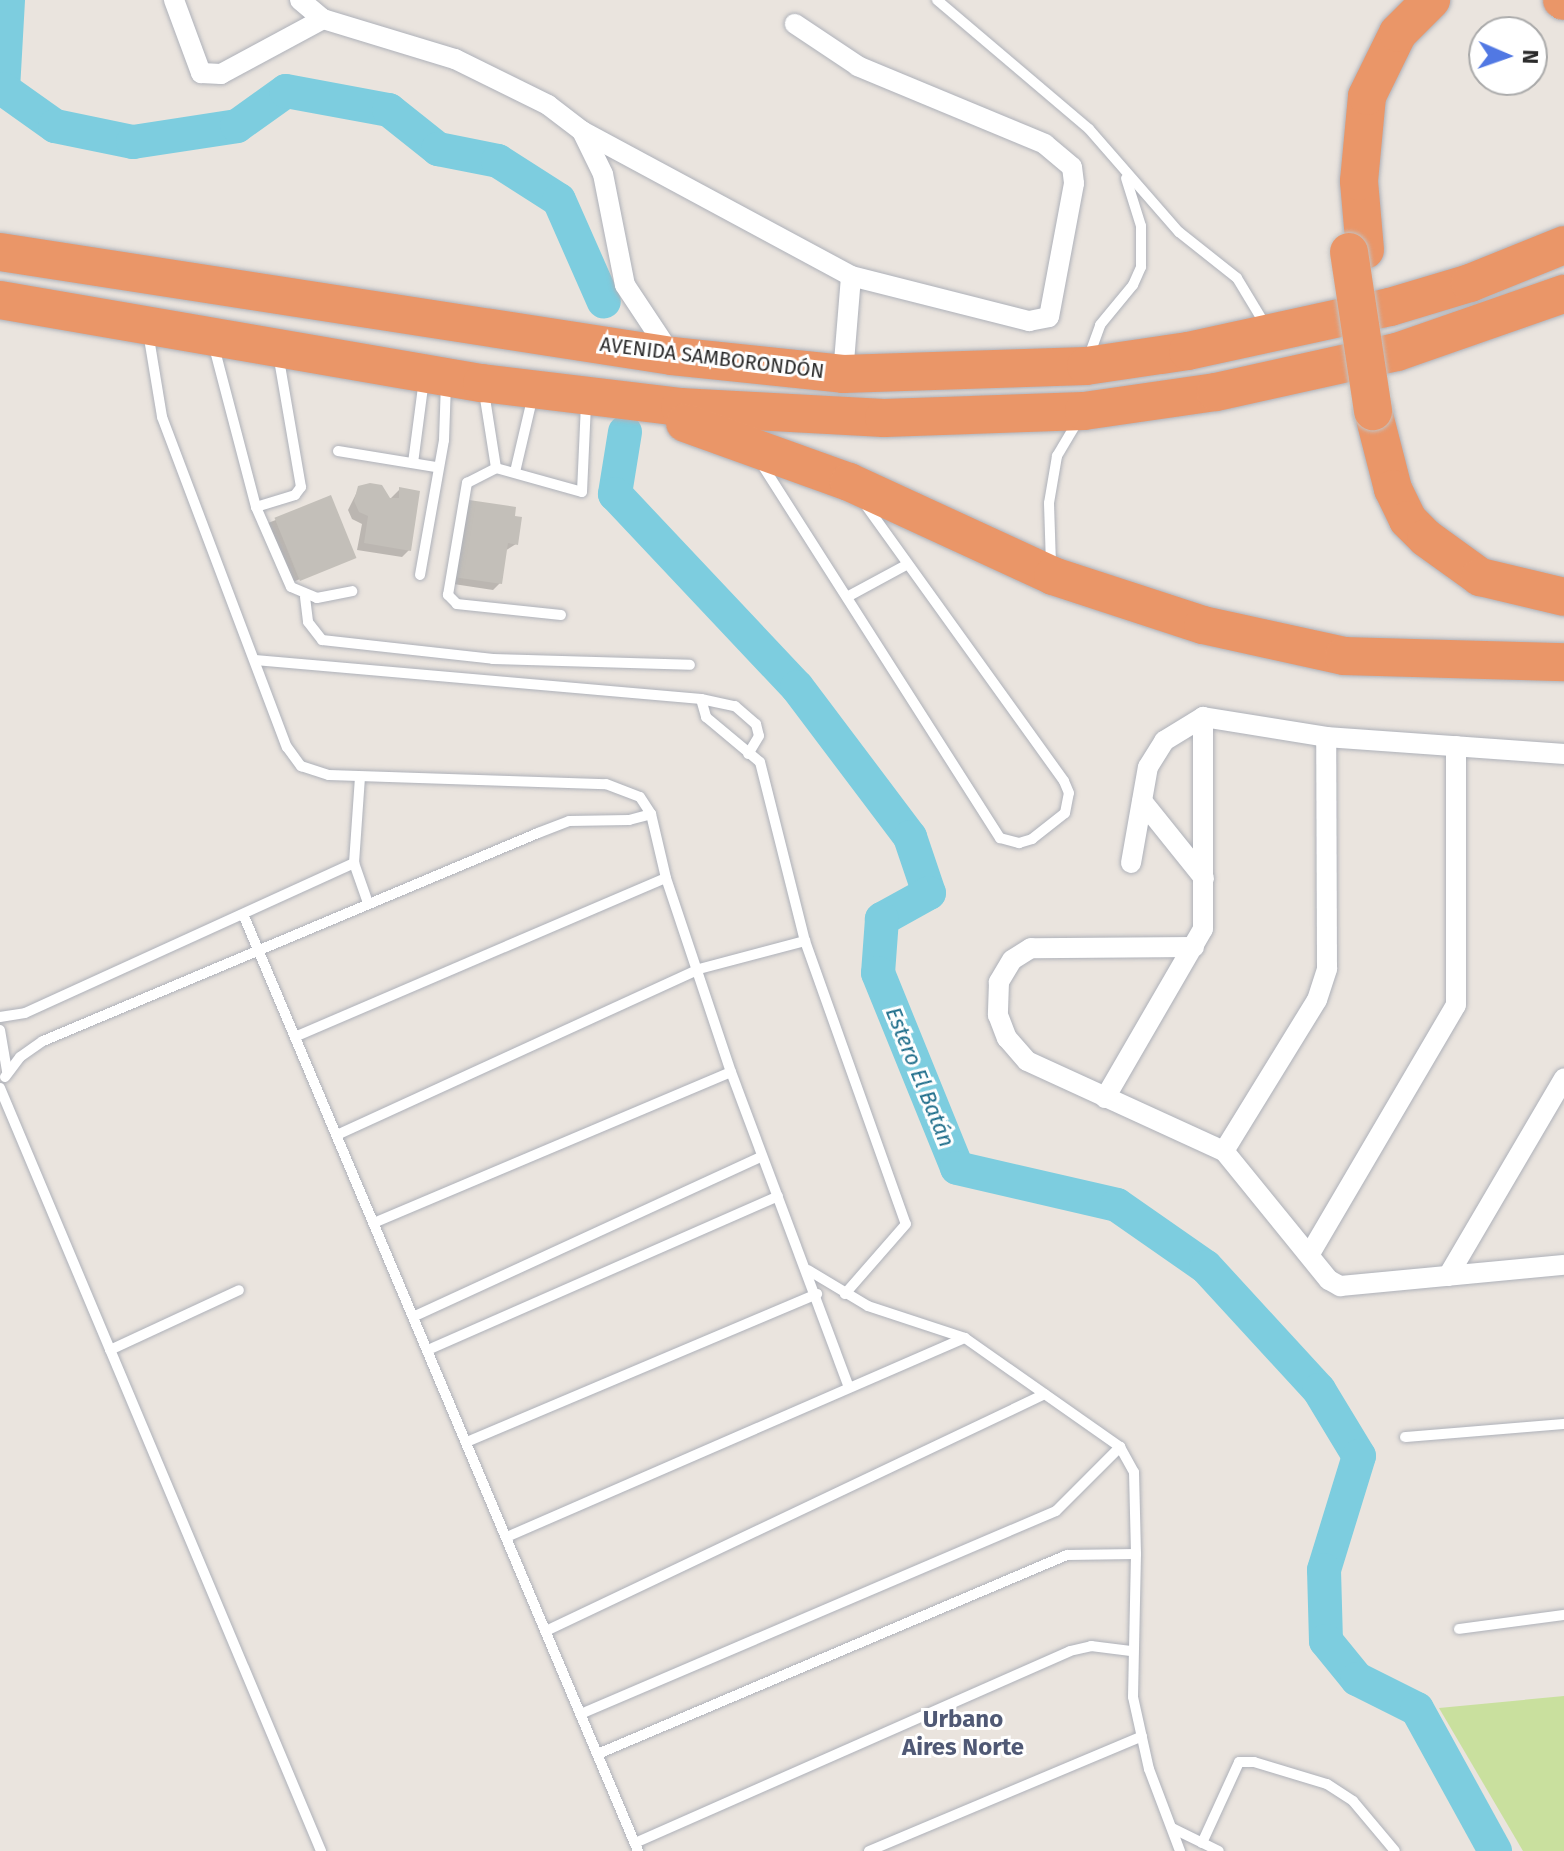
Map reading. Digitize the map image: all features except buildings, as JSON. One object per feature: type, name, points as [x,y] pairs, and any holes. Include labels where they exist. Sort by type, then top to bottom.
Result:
[{"type":"highway","points":[[1401,0],[1371,33],[1354,68],[1344,108],[1340,155],[1379,410],[1397,469],[1422,514],[1464,551],[1489,564],[1560,584]]},
{"type":"highway","points":[[1357,251],[1359,181],[1367,96],[1398,33],[1431,0]]},
{"type":"highway","points":[[1470,283],[1564,214]]},
{"type":"highway","points":[[1470,283],[1564,245]]},
{"type":"highway","name":"AVENIDA SAMBORONDÓN","points":[[0,252],[672,356],[843,374],[1086,366],[1336,322],[1470,283]]},
{"type":"highway","points":[[238,287],[245,343]]},
{"type":"highway","points":[[0,300],[147,327],[535,389],[815,416],[1084,411],[1347,366],[1465,331],[1564,294]]},
{"type":"highway","points":[[1465,331],[1564,315]]},
{"type":"highway","points":[[587,395],[747,441],[849,482],[1053,576],[1203,625],[1344,656],[1564,662]]},
{"type":"street","points":[[174,0],[194,65],[201,73],[221,74],[323,19]]},
{"type":"street","points":[[300,0],[323,19],[455,59],[548,105],[582,131],[851,276],[1029,321],[1049,317],[1074,183],[1072,167],[1045,144],[858,66],[795,24]]},
{"type":"street","points":[[582,131],[603,174],[625,285],[672,356]]},
{"type":"street","points":[[843,374],[851,276]]},
{"type":"street","points":[[1105,1098],[1203,929],[1203,717]]},
{"type":"street","points":[[1131,863],[1148,767],[1164,741],[1203,717],[1326,737],[1564,754]]},
{"type":"street","points":[[1224,1151],[1317,1000],[1327,969],[1326,737]]},
{"type":"street","points":[[1311,1252],[1456,1005],[1456,746]]},
{"type":"street","points":[[1142,801],[1204,878]]},
{"type":"street","points":[[1194,947],[1031,948],[1012,960],[999,982],[998,1015],[1007,1038],[1027,1061],[1224,1151],[1311,1252],[1329,1280],[1340,1286],[1564,1265]]},
{"type":"street","points":[[1448,1276],[1564,1078]]},
{"type":"lane","points":[[937,0],[1089,129],[1125,176],[1179,232],[1237,278],[1271,334]]},
{"type":"lane","points":[[1086,366],[1100,325],[1133,285],[1141,267],[1141,226],[1125,176]]},
{"type":"lane","points":[[147,327],[162,417],[287,747],[301,766],[329,775],[360,777],[606,784],[640,797],[651,814],[666,878],[761,1157],[808,1270],[848,1385]]},
{"type":"lane","points":[[245,343],[301,487],[295,495],[256,507]]},
{"type":"lane","points":[[245,343],[256,507],[291,587],[305,597],[352,591]]},
{"type":"lane","points":[[413,463],[451,376]]},
{"type":"lane","points":[[420,575],[436,467],[444,440],[451,376]]},
{"type":"lane","points":[[451,376],[496,468]]},
{"type":"lane","points":[[515,472],[535,389]]},
{"type":"lane","points":[[561,615],[457,604],[448,595],[467,483],[496,468],[515,472],[548,486],[582,492],[587,395]]},
{"type":"lane","points":[[1053,576],[1047,538],[1057,456],[1084,411]]},
{"type":"lane","points":[[747,441],[1000,838],[1019,843],[1032,839],[1065,813],[1069,793],[1064,781],[849,482]]},
{"type":"lane","points":[[338,451],[436,467]]},
{"type":"lane","points":[[847,597],[906,565]]},
{"type":"lane","points":[[305,597],[308,622],[322,640],[493,659],[690,665]]},
{"type":"lane","points":[[255,660],[701,699],[735,706],[756,724],[759,736],[748,754]]},
{"type":"lane","points":[[701,699],[706,717],[760,762],[805,941],[906,1224],[845,1294]]},
{"type":"lane","points":[[360,777],[354,863],[368,903]]},
{"type":"lane","points":[[2,1084],[20,1057],[43,1041],[368,903],[569,821],[629,820],[651,814]]},
{"type":"lane","points":[[0,1017],[25,1013],[354,863]]},
{"type":"lane","points":[[297,1036],[666,878]]},
{"type":"lane","points":[[243,914],[469,1441],[600,1753],[636,1847],[1070,1651],[1091,1646],[1131,1651]]},
{"type":"lane","points":[[339,1134],[699,969],[805,941]]},
{"type":"lane","points":[[0,1030],[8,1056],[2,1084],[110,1350],[321,1851]]},
{"type":"lane","points":[[376,1222],[731,1072]]},
{"type":"lane","points":[[415,1316],[761,1157]]},
{"type":"lane","points":[[430,1349],[778,1196]]},
{"type":"lane","points":[[808,1270],[845,1294],[965,1338],[1120,1447],[1134,1472],[1137,1489],[1131,1651],[1133,1697],[1142,1736],[1180,1851]]},
{"type":"lane","points":[[110,1350],[239,1290]]},
{"type":"lane","points":[[469,1441],[817,1294]]},
{"type":"lane","points":[[509,1536],[848,1385],[965,1338]]},
{"type":"lane","points":[[548,1630],[1045,1394]]},
{"type":"lane","points":[[1405,1437],[1564,1424]]},
{"type":"lane","points":[[583,1713],[1056,1511],[1120,1447]]},
{"type":"lane","points":[[600,1753],[1067,1555],[1136,1554]]},
{"type":"lane","points":[[1459,1629],[1564,1615]]},
{"type":"lane","points":[[869,1851],[1142,1736]]},
{"type":"lane","points":[[1202,1843],[1239,1762],[1254,1762],[1327,1784],[1353,1801],[1395,1851]]},
{"type":"lane","points":[[1172,1828],[1219,1851]]},
{"type":"green space","points":[[1564,1696],[1564,1851],[1523,1851],[1439,1708]]},
{"type":"waterway","name":"Estero El Batán","points":[[8,0],[3,89],[55,126],[133,142],[237,126],[286,91],[389,110],[438,149],[498,161],[559,200],[604,302]]},
{"type":"waterway","name":"Estero El Batán","points":[[625,432],[615,494],[797,687],[910,837],[929,893],[882,919],[878,973],[957,1168],[1117,1205],[1206,1267],[1319,1390],[1359,1456],[1324,1570],[1326,1641],[1357,1679],[1417,1709],[1495,1851]]},
{"type":"district","name":"Urbano Aires Norte","points":[[963,1734]]}]
